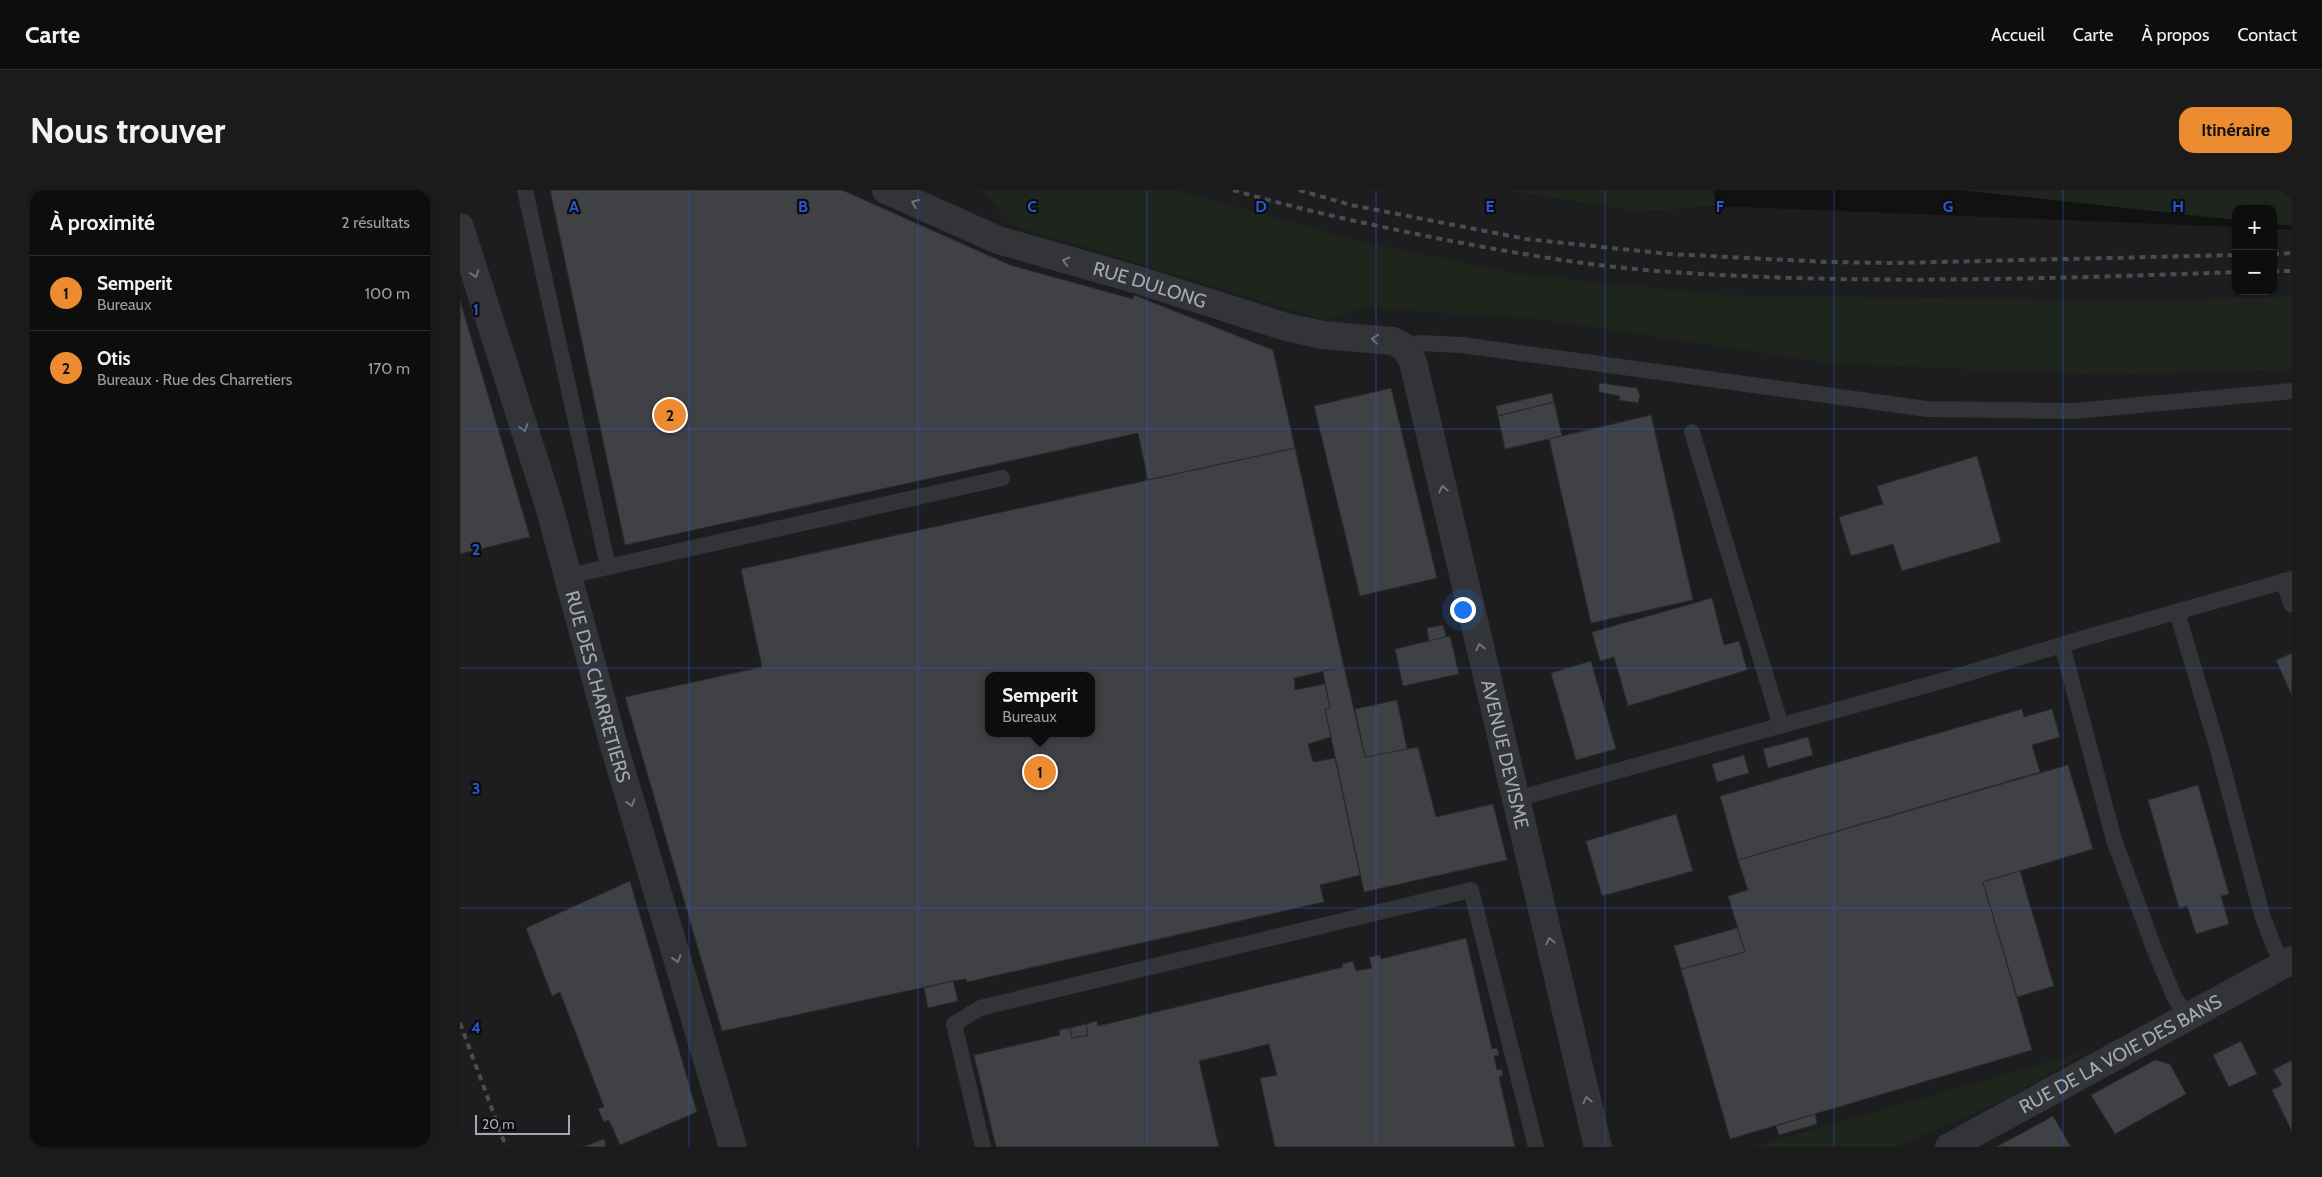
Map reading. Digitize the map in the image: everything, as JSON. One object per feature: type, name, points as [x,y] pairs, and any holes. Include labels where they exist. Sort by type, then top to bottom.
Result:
[{"type":"street","name":"RUE DULONG","points":[[886,190],[998,240],[1138,280],[1286,327],[1323,335],[1393,341],[1410,355]]},
{"type":"street","name":"RUE DES CHARRETIERS","points":[[460,227],[549,506],[609,731],[733,1147]]},
{"type":"street","name":"AVENUE DEVISME","points":[[1410,355],[1598,1147]]},
{"type":"street","name":"RUE DE LA VOIE DES BANS","points":[[1949,1147],[2287,963]]},
{"type":"lane","points":[[525,190],[608,567]]},
{"type":"lane","points":[[1410,355],[1419,344],[1462,344],[1927,409],[2074,411],[2292,390]]},
{"type":"lane","points":[[1692,432],[1781,726]]},
{"type":"lane","points":[[569,576],[1002,478]]},
{"type":"lane","points":[[1516,799],[1945,680],[2287,580],[2292,605]]},
{"type":"lane","points":[[2177,612],[2217,746],[2263,918],[2287,963]]},
{"type":"lane","points":[[2062,645],[2114,840],[2155,951],[2174,996],[2188,1018]]},
{"type":"lane","points":[[983,1147],[954,1024],[980,1008],[1471,890],[1536,1147]]},
{"type":"shaded area","points":[[460,190],[1502,190],[1640,212],[1717,206],[2232,227],[2232,295],[2277,295],[2277,229],[2292,230],[2292,1147],[460,1147]]},
{"type":"shaded area","points":[[980,190],[1176,190],[1359,241],[1519,274],[1726,295],[2166,301],[2292,296],[2292,369],[2106,375],[1829,363],[1531,318],[1364,308],[1324,320],[1012,225]]},
{"type":"shaded area","points":[[1502,190],[1713,190],[1717,206],[1640,212]]},
{"type":"shaded area","points":[[1960,190],[2292,190],[2292,226],[2277,224],[2277,205],[2232,205],[2232,220]]},
{"type":"shaded area","points":[[2087,1051],[2007,1099],[1896,1147],[1752,1147]]},
{"type":"building","points":[[550,190],[842,190],[1010,265],[1133,299],[1134,295],[1273,350],[1295,448],[1148,480],[1138,433],[625,545]]},
{"type":"building","points":[[460,300],[530,537],[460,554]]},
{"type":"building","points":[[1599,383],[1637,388],[1640,396],[1638,403],[1619,400],[1620,396],[1599,392]]},
{"type":"building","points":[[1391,388],[1437,578],[1360,596],[1314,406]]},
{"type":"building","points":[[1552,393],[1554,402],[1498,416],[1496,406]]},
{"type":"building","points":[[1554,402],[1562,436],[1505,449],[1498,416]]},
{"type":"building","points":[[1651,415],[1693,600],[1591,623],[1549,439]]},
{"type":"building","points":[[1295,448],[1344,667],[1294,678],[1295,690],[1325,684],[1330,708],[1325,709],[1331,737],[1308,744],[1313,762],[1335,758],[1360,875],[1320,885],[1324,902],[967,982],[966,979],[953,981],[722,1031],[625,697],[762,667],[741,569]]},
{"type":"building","points":[[1977,456],[2001,542],[1902,571],[1893,544],[1851,556],[1839,517],[1883,504],[1877,486]]},
{"type":"building","points":[[1712,598],[1724,645],[1739,641],[1747,670],[1628,706],[1614,657],[1600,661],[1592,632]]},
{"type":"building","points":[[1443,625],[1446,637],[1429,641],[1427,628]]},
{"type":"building","points":[[1450,636],[1459,674],[1403,686],[1395,649]]},
{"type":"building","points":[[2292,653],[2292,696],[2276,660]]},
{"type":"building","points":[[1591,661],[1616,749],[1576,760],[1551,673]]},
{"type":"building","points":[[1344,667],[1365,757],[1418,747],[1436,817],[1493,804],[1507,860],[1364,892],[1325,709],[1330,708],[1323,671]]},
{"type":"building","points":[[1397,700],[1407,749],[1365,757],[1355,709]]},
{"type":"building","points":[[2022,709],[2024,717],[2052,709],[2060,737],[2032,745],[2040,772],[1738,860],[1720,796]]},
{"type":"building","points":[[1808,737],[1813,755],[1768,768],[1763,749]]},
{"type":"building","points":[[1744,755],[1749,773],[1717,782],[1712,764]]},
{"type":"building","points":[[2068,765],[2093,849],[1983,882],[2032,1050],[1730,1139],[1681,969],[1745,952],[1728,896],[1748,890],[1738,860]]},
{"type":"building","points":[[2198,785],[2229,894],[2221,896],[2229,924],[2196,934],[2187,906],[2179,908],[2148,800]]},
{"type":"building","points":[[1676,814],[1693,871],[1602,896],[1586,841]]},
{"type":"building","points":[[2020,871],[2054,986],[2017,997],[1983,882]]},
{"type":"building","points":[[630,881],[697,1112],[620,1145],[609,1120],[604,1122],[598,1109],[604,1107],[560,992],[552,996],[526,928]]},
{"type":"building","points":[[1737,928],[1745,952],[1681,969],[1674,946]]},
{"type":"building","points":[[1466,938],[1492,1049],[1497,1048],[1499,1055],[1494,1056],[1497,1070],[1502,1069],[1503,1076],[1499,1077],[1515,1147],[1275,1147],[1260,1078],[1277,1075],[1269,1044],[1199,1061],[1219,1147],[996,1147],[974,1055],[1060,1035],[1059,1030],[1070,1028],[1072,1038],[1088,1035],[1086,1024],[1097,1021],[1098,1026],[1343,967],[1342,964],[1353,961],[1356,971],[1372,968],[1369,957],[1380,955],[1381,959]]},
{"type":"building","points":[[953,981],[958,1001],[928,1008],[924,988]]},
{"type":"building","points":[[1086,1024],[1088,1035],[1072,1038],[1070,1028]]},
{"type":"building","points":[[2241,1041],[2257,1074],[2229,1087],[2213,1055]]},
{"type":"building","points":[[2155,1060],[2170,1064],[2186,1094],[2115,1134],[2091,1095]]},
{"type":"building","points":[[2292,1060],[2292,1132],[2272,1090],[2282,1085],[2273,1070]]},
{"type":"building","points":[[1815,1114],[1817,1124],[1779,1135],[1776,1126]]},
{"type":"building","points":[[2053,1116],[2071,1147],[1996,1147],[2026,1131]]},
{"type":"building","points":[[604,1139],[606,1147],[582,1147],[586,1146]]},
{"type":"railway","points":[[1233,190],[1309,210],[1436,238],[1554,259],[1642,270],[1742,276],[1884,280],[2024,279],[2232,272]]},
{"type":"railway","points":[[1299,190],[1351,205],[1526,239],[1669,254],[1827,262],[1895,263],[2232,255]]},
{"type":"railway","points":[[2277,254],[2292,253]]},
{"type":"railway","points":[[2277,271],[2292,271]]},
{"type":"railway","points":[[460,1023],[506,1147]]},
{"type":"place","name":"Otis","points":[[670,415]]},
{"type":"place","name":"Semperit","points":[[1040,772]]}]
